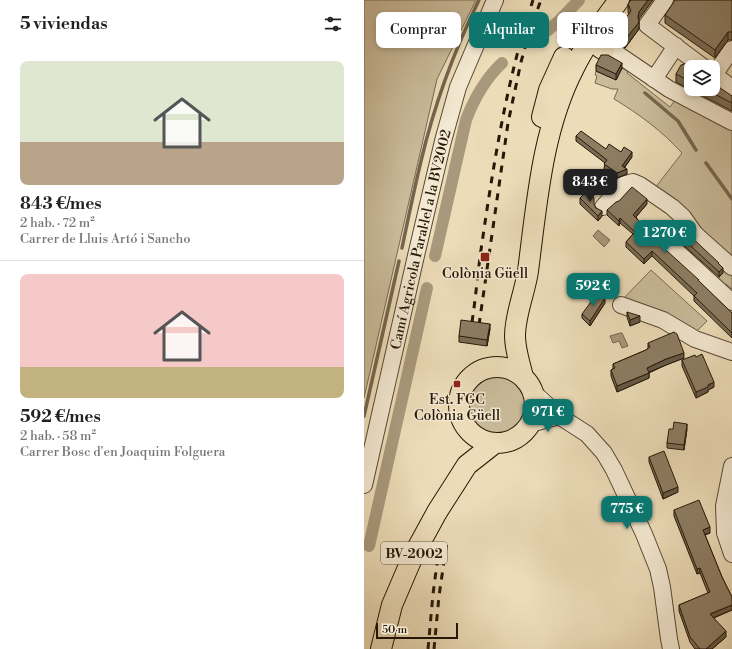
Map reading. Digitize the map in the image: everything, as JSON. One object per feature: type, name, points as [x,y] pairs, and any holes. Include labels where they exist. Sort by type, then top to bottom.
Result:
[{"type":"main road","name":"BV-2002","points":[[601,12],[602,0]]},
{"type":"main road","name":"BV-2002","points":[[600,12],[608,0]]},
{"type":"main road","name":"BV-2002","points":[[614,12],[620,0]]},
{"type":"main road","name":"BV-2002","points":[[520,305],[526,195],[532,160],[549,90],[565,55],[586,48]]},
{"type":"main road","name":"BV-2002","points":[[515,336],[504,351],[488,368],[476,373],[464,385],[461,391],[459,406],[461,416],[466,426],[480,439],[495,443],[510,440],[521,434],[530,424],[535,411],[535,398],[528,385],[515,336],[520,305],[528,275],[538,196],[550,132],[556,110],[566,84],[579,59],[593,48]]},
{"type":"main road","points":[[488,368],[503,367],[517,372],[528,385]]},
{"type":"main road","name":"BV-2002","points":[[466,426],[468,444],[467,465]]},
{"type":"main road","name":"BV-2002","points":[[381,649],[392,605],[403,577],[437,512],[467,465],[495,443]]},
{"type":"street","name":"Camí Agricola Paral·lel a la BV2002","points":[[364,485],[443,141],[456,94],[495,0]]},
{"type":"street","points":[[665,0],[647,24],[694,60]]},
{"type":"street","points":[[654,79],[676,46]]},
{"type":"street","points":[[604,48],[669,89],[732,122]]},
{"type":"street","points":[[720,62],[732,49]]},
{"type":"street","points":[[720,79],[732,88]]},
{"type":"street","points":[[603,207],[623,185],[633,182],[640,184],[672,207],[695,234],[732,267]]},
{"type":"street","points":[[652,229],[732,302]]},
{"type":"street","points":[[621,305],[663,320],[695,339],[732,352]]},
{"type":"street","points":[[528,385],[559,416],[587,434],[604,453],[614,470],[642,528],[658,569],[671,649]]},
{"type":"street","points":[[530,424],[559,416]]},
{"type":"street","points":[[732,466],[724,506],[725,533],[732,554]]},
{"type":"shaded area","points":[[364,0],[476,0],[461,30],[461,12],[376,12],[376,48],[452,48],[437,79],[364,398]]},
{"type":"shaded area","points":[[622,68],[628,71],[627,73],[670,107],[678,96],[732,126],[732,260],[655,188],[682,153],[650,123],[614,99],[618,89],[612,89],[595,83],[597,76],[595,75],[596,71],[616,80]]},
{"type":"shaded area","points":[[598,230],[610,240],[604,247],[593,236]]},
{"type":"shaded area","points":[[722,265],[732,274],[732,289],[726,284],[723,288],[716,281],[722,274]]},
{"type":"shaded area","points":[[651,270],[707,321],[693,335],[620,302]]},
{"type":"shaded area","points":[[622,333],[628,346],[622,348],[619,341],[613,343],[610,336]]},
{"type":"shaded area","points":[[490,374],[502,374],[518,383],[525,393],[527,405],[525,417],[518,427],[502,436],[490,436],[479,431],[470,422],[465,411],[465,399],[470,388],[479,379]]},
{"type":"building","points":[[631,0],[648,0],[639,12],[639,22],[628,36],[628,15],[631,11],[628,4]]},
{"type":"building","points":[[675,0],[732,0],[732,32],[728,32],[715,50],[665,15]]},
{"type":"building","points":[[601,55],[608,55],[622,63],[616,74],[596,65]]},
{"type":"building","points":[[684,64],[684,78],[676,74],[681,65]]},
{"type":"building","points":[[720,88],[732,96],[732,103],[718,96],[720,96]]},
{"type":"building","points":[[581,131],[606,149],[609,144],[621,152],[624,147],[632,152],[622,166],[627,169],[617,173],[604,164],[607,160],[576,136]]},
{"type":"building","points":[[632,187],[647,199],[633,215],[643,225],[645,231],[699,280],[732,313],[732,333],[694,296],[697,293],[652,251],[644,259],[626,242],[635,232],[620,218],[619,221],[607,210],[619,201]]},
{"type":"building","points":[[587,191],[594,198],[596,208],[602,211],[598,216],[580,198]]},
{"type":"building","points":[[687,233],[719,263],[723,268],[719,272],[682,238]]},
{"type":"building","points":[[596,295],[605,298],[590,321],[582,314]]},
{"type":"building","points":[[627,312],[640,316],[630,320]]},
{"type":"building","points":[[461,320],[490,324],[487,340],[459,336]]},
{"type":"building","points":[[674,332],[677,334],[684,353],[666,359],[647,368],[649,373],[617,386],[611,370],[615,368],[613,364],[646,350],[650,347],[648,343]]},
{"type":"building","points":[[702,354],[714,382],[708,385],[708,387],[696,392],[682,360]]},
{"type":"building","points":[[674,422],[687,424],[684,445],[667,443],[669,429],[673,429]]},
{"type":"building","points":[[664,451],[678,487],[663,493],[649,457]]},
{"type":"building","points":[[699,500],[710,527],[703,530],[722,577],[732,597],[732,605],[710,614],[726,631],[706,649],[700,649],[690,637],[679,605],[710,592],[700,568],[697,569],[674,510]]},
{"type":"waterway","points":[[402,248],[418,172],[438,99],[461,39],[479,0]]},
{"type":"waterway","points":[[549,29],[579,0]]},
{"type":"waterway","points":[[435,256],[466,120],[481,90],[490,76],[502,63]]},
{"type":"waterway","points":[[645,93],[678,121],[696,150]]},
{"type":"waterway","points":[[706,163],[732,199]]},
{"type":"waterway","points":[[364,416],[399,261]]},
{"type":"waterway","points":[[369,546],[427,288]]},
{"type":"railway","points":[[472,322],[487,212],[502,120],[516,60],[533,0]]},
{"type":"railway","points":[[479,325],[508,123],[521,62],[530,30],[541,0]]},
{"type":"railway","points":[[428,649],[440,541]]},
{"type":"railway","points":[[434,649],[439,596],[447,541]]},
{"type":"place","name":"Colònia Güell","points":[[485,257]]},
{"type":"place","name":"Est. FGC Colònia Güell","points":[[457,384]]}]
